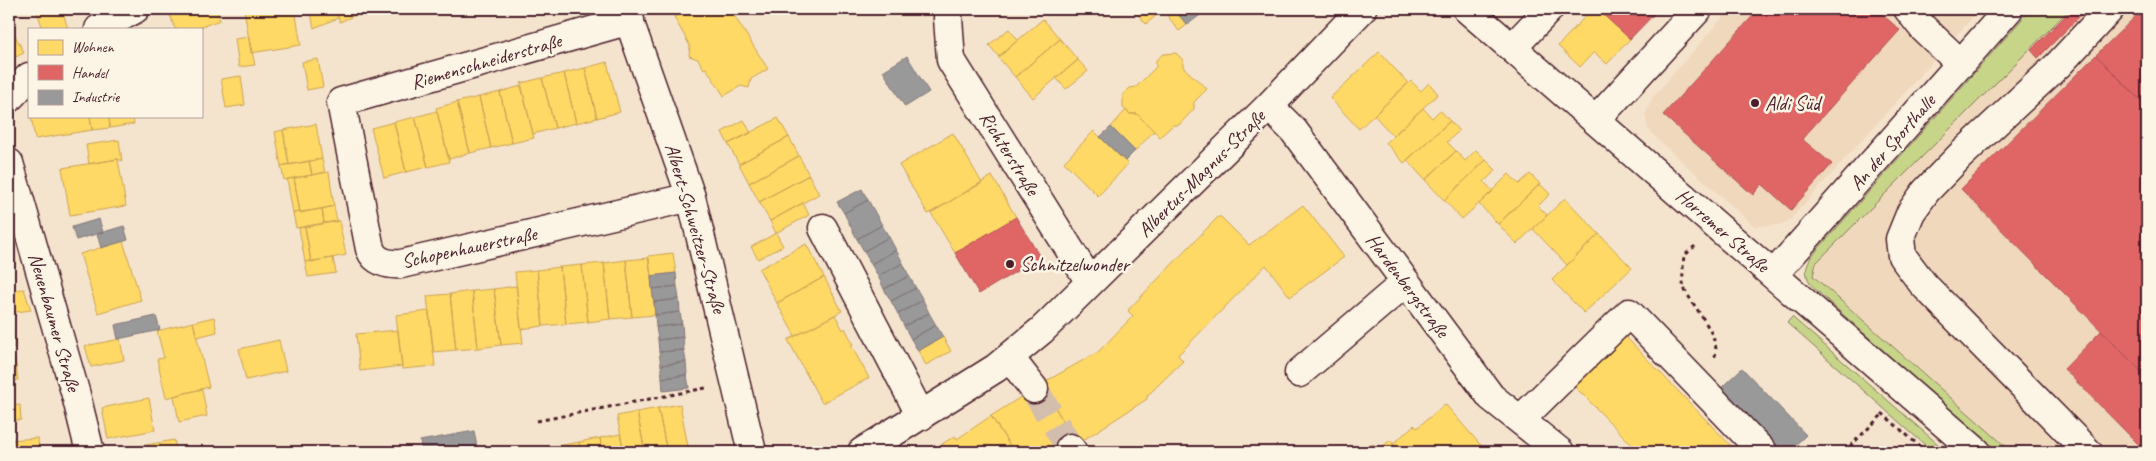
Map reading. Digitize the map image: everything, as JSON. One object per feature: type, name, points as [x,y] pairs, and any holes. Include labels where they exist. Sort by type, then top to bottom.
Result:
[{"type":"street","points":[[101,28],[135,9]]},
{"type":"street","name":"Albertus-Magnus-Straße","points":[[862,452],[1010,358],[1042,330],[1269,106],[1362,9]]},
{"type":"street","name":"Horremer Straße","points":[[1467,9],[1977,452]]},
{"type":"street","points":[[1512,48],[1549,9]]},
{"type":"street","points":[[1596,120],[1698,9]]},
{"type":"street","points":[[1908,9],[1923,28],[1961,64]]},
{"type":"street","name":"An der Sporthalle","points":[[1774,274],[2009,9]]},
{"type":"street","points":[[2088,452],[1923,284],[1902,256],[1900,239],[1911,212],[1926,191],[1960,156],[2058,65],[2110,9]]},
{"type":"street","name":"Riemenschneiderstraße","points":[[341,102],[628,14]]},
{"type":"street","name":"Albert-Schweitzer-Straße","points":[[628,14],[691,197],[752,452]]},
{"type":"street","name":"Richterstraße","points":[[948,18],[951,60],[1090,282]]},
{"type":"street","points":[[9,98],[28,78]]},
{"type":"street","name":"Schopenhauerstraße","points":[[341,102],[370,249],[378,260],[389,264],[401,264],[691,197]]},
{"type":"street","name":"Hardenbergstraße","points":[[1269,106],[1294,131],[1490,397],[1520,420],[1552,450]]},
{"type":"street","name":"Neuenbaumer Straße","points":[[9,163],[76,396],[90,452]]},
{"type":"street","points":[[823,228],[921,416]]},
{"type":"street","points":[[1299,373],[1406,282]]},
{"type":"street","points":[[1520,420],[1629,313],[1763,452]]},
{"type":"street","points":[[1010,358],[1034,389]]},
{"type":"path","points":[[1696,245],[1684,257],[1683,287],[1696,306],[1717,348],[1716,356],[1712,360]]},
{"type":"path","points":[[537,421],[736,382]]},
{"type":"path","points":[[1844,452],[1883,414]]},
{"type":"shaded area","name":"Aldi Süd","points":[[1730,9],[1980,9],[1790,220],[1779,225],[1754,226],[1658,140],[1648,129],[1645,115],[1652,98]]},
{"type":"shaded area","points":[[2070,9],[2147,9],[2147,452],[2012,452],[1813,276],[1816,263]]},
{"type":"green space","points":[[2031,9],[2070,9],[1816,263],[1813,276],[2012,452],[1995,452],[1816,290],[1808,279],[1806,271],[1811,257]]},
{"type":"green space","points":[[1792,317],[1947,452],[1933,452],[1787,323]]},
{"type":"building: Wohnen","points":[[36,9],[62,9],[68,28],[43,28]]},
{"type":"building: Wohnen","points":[[168,9],[216,9],[220,20],[198,28],[175,28]]},
{"type":"building: Wohnen","points":[[244,9],[295,9],[301,45],[251,53]]},
{"type":"building: Wohnen","points":[[310,9],[334,9],[338,18],[314,28]]},
{"type":"building: Wohnen","points":[[335,9],[360,9],[362,12],[340,22]]},
{"type":"building: Wohnen","points":[[674,9],[730,9],[768,69],[751,79],[749,88],[741,86],[724,96],[706,68],[704,69],[698,59],[689,56],[690,46],[674,17],[678,15]]},
{"type":"building: Wohnen","points":[[1133,9],[1154,9],[1158,14],[1146,24]]},
{"type":"building: Wohnen","points":[[1174,9],[1187,25],[1179,31],[1164,11]]},
{"type":"building: Wohnen","points":[[1592,9],[1597,9],[1630,39],[1607,64],[1594,52],[1580,67],[1558,46]]},
{"type":"building: Wohnen","points":[[1043,19],[1060,39],[1015,77],[998,57]]},
{"type":"building: Wohnen","points":[[9,23],[24,53],[9,60]]},
{"type":"building: Wohnen","points":[[1009,29],[1018,40],[999,57],[989,45]]},
{"type":"building: Wohnen","points":[[249,37],[255,65],[239,67],[235,39]]},
{"type":"building: Wohnen","points":[[1060,39],[1078,60],[1033,98],[1015,77]]},
{"type":"building: Wohnen","points":[[1379,52],[1408,83],[1359,129],[1330,98]]},
{"type":"building: Wohnen","points":[[1176,53],[1183,60],[1183,67],[1207,89],[1194,102],[1194,109],[1179,125],[1173,125],[1160,137],[1137,114],[1130,114],[1123,108],[1123,94],[1130,88],[1136,87],[1156,67],[1156,60],[1163,54]]},
{"type":"building: Wohnen","points":[[318,59],[323,87],[307,90],[302,62]]},
{"type":"building: Wohnen","points":[[1078,60],[1088,71],[1066,89],[1056,78]]},
{"type":"building: Wohnen","points":[[607,62],[620,112],[597,118],[585,68]]},
{"type":"building: Wohnen","points":[[585,68],[597,118],[576,123],[564,73]]},
{"type":"building: Wohnen","points":[[564,73],[576,123],[555,128],[542,78]]},
{"type":"building: Wohnen","points":[[241,76],[245,105],[226,108],[221,79]]},
{"type":"building: Wohnen","points":[[542,78],[555,128],[533,134],[521,83]]},
{"type":"building: Wohnen","points":[[1411,81],[1421,91],[1429,83],[1438,94],[1393,136],[1374,115]]},
{"type":"building: Wohnen","points":[[521,86],[534,138],[512,143],[500,92]]},
{"type":"building: Wohnen","points":[[500,92],[512,143],[491,148],[479,97]]},
{"type":"building: Wohnen","points":[[479,97],[491,148],[470,153],[457,102]]},
{"type":"building: Wohnen","points":[[457,102],[470,153],[449,159],[436,108]]},
{"type":"building: Wohnen","points":[[1423,108],[1432,118],[1440,110],[1450,121],[1404,163],[1386,143]]},
{"type":"building: Wohnen","points":[[1126,110],[1130,114],[1137,114],[1154,131],[1135,151],[1111,127]]},
{"type":"building: Wohnen","points":[[437,111],[449,162],[428,167],[415,117]]},
{"type":"building: Wohnen","points":[[415,117],[428,167],[406,172],[394,122]]},
{"type":"building: Wohnen","points":[[31,118],[90,118],[92,130],[35,139]]},
{"type":"building: Wohnen","points":[[90,118],[109,118],[110,128],[92,130]]},
{"type":"building: Wohnen","points":[[109,118],[133,118],[134,124],[110,128]]},
{"type":"building: Wohnen","points":[[778,118],[789,137],[739,164],[728,144]]},
{"type":"building: Wohnen","points":[[744,120],[751,133],[728,144],[722,132]]},
{"type":"building: Wohnen","points":[[1450,121],[1459,131],[1447,142],[1456,151],[1425,180],[1407,160]]},
{"type":"building: Wohnen","points":[[394,122],[406,172],[384,178],[371,128]]},
{"type":"building: Wohnen","points":[[316,124],[322,159],[289,165],[283,130]]},
{"type":"building: Wohnen","points":[[283,130],[289,164],[281,166],[275,132]]},
{"type":"building: Wohnen","points":[[1094,131],[1128,164],[1098,196],[1064,162]]},
{"type":"building: Wohnen","points":[[953,133],[982,183],[928,214],[899,165]]},
{"type":"building: Wohnen","points":[[789,137],[799,156],[749,183],[739,164]]},
{"type":"building: Wohnen","points":[[119,140],[122,161],[118,159],[89,164],[86,145]]},
{"type":"building: Wohnen","points":[[1476,150],[1486,160],[1444,200],[1425,180],[1456,151],[1465,161]]},
{"type":"building: Wohnen","points":[[799,156],[809,175],[759,202],[749,183]]},
{"type":"building: Wohnen","points":[[118,159],[126,206],[70,215],[62,168]]},
{"type":"building: Wohnen","points":[[322,159],[325,172],[312,175],[309,161]]},
{"type":"building: Wohnen","points":[[1486,160],[1496,170],[1484,182],[1493,191],[1462,219],[1444,200]]},
{"type":"building: Wohnen","points":[[309,161],[312,175],[284,180],[281,166]]},
{"type":"building: Wohnen","points":[[329,172],[334,206],[300,213],[294,178]]},
{"type":"building: Wohnen","points":[[1509,174],[1519,184],[1530,174],[1540,184],[1498,224],[1479,204]]},
{"type":"building: Wohnen","points":[[809,175],[819,194],[770,221],[759,202]]},
{"type":"building: Wohnen","points":[[992,176],[1016,217],[955,253],[931,213]]},
{"type":"building: Wohnen","points":[[294,178],[300,212],[293,213],[287,179]]},
{"type":"building: Wohnen","points":[[1540,184],[1550,194],[1538,206],[1547,215],[1517,244],[1498,224]]},
{"type":"building: Wohnen","points":[[1565,198],[1599,234],[1567,265],[1533,229]]},
{"type":"building: Wohnen","points":[[803,203],[809,215],[776,233],[770,221]]},
{"type":"building: Wohnen","points":[[1303,205],[1344,257],[1290,297],[1266,265],[1178,355],[1183,361],[1147,396],[1147,399],[1077,444],[1041,384],[1098,352],[1133,316],[1128,311],[1129,309],[1218,217],[1221,217],[1249,245]]},
{"type":"building: Wohnen","points":[[334,206],[337,221],[324,223],[322,209]]},
{"type":"building: Wohnen","points":[[322,209],[324,223],[296,228],[293,213]]},
{"type":"building: Wohnen","points":[[339,221],[346,255],[311,262],[305,227]]},
{"type":"building: Wohnen","points":[[305,227],[311,261],[305,262],[299,228]]},
{"type":"building: Wohnen","points":[[776,233],[783,246],[758,259],[751,247]]},
{"type":"building: Wohnen","points":[[1599,234],[1632,268],[1584,313],[1552,280]]},
{"type":"building: Wohnen","points":[[9,237],[16,262],[9,264]]},
{"type":"building: Wohnen","points":[[123,241],[141,300],[98,313],[80,254]]},
{"type":"building: Wohnen","points":[[806,244],[824,277],[777,303],[759,269]]},
{"type":"building: Wohnen","points":[[673,253],[676,273],[651,276],[648,256]]},
{"type":"building: Wohnen","points":[[333,258],[336,273],[308,277],[305,262]]},
{"type":"building: Wohnen","points":[[649,258],[655,315],[632,317],[626,260]]},
{"type":"building: Wohnen","points":[[626,260],[632,317],[610,319],[604,263]]},
{"type":"building: Wohnen","points":[[604,263],[610,319],[588,322],[582,265]]},
{"type":"building: Wohnen","points":[[582,265],[588,322],[566,324],[560,267]]},
{"type":"building: Wohnen","points":[[560,267],[566,324],[543,326],[537,270]]},
{"type":"building: Wohnen","points":[[537,270],[543,326],[521,329],[515,272]]},
{"type":"building: Wohnen","points":[[824,277],[842,311],[795,336],[777,303]]},
{"type":"building: Wohnen","points":[[516,286],[523,343],[501,345],[494,289]]},
{"type":"building: Wohnen","points":[[24,289],[31,310],[9,313],[9,290]]},
{"type":"building: Wohnen","points":[[494,289],[501,345],[478,348],[472,291]]},
{"type":"building: Wohnen","points":[[472,291],[478,348],[456,350],[450,294]]},
{"type":"building: Wohnen","points":[[450,294],[456,350],[433,352],[427,296]]},
{"type":"building: Wohnen","points":[[429,311],[435,366],[402,369],[396,315]]},
{"type":"building: Wohnen","points":[[835,315],[843,330],[845,328],[853,344],[851,345],[869,378],[822,403],[788,340]]},
{"type":"building: Wohnen","points":[[9,316],[11,316],[15,347],[9,347]]},
{"type":"building: Wohnen","points":[[214,317],[217,332],[197,337],[193,322]]},
{"type":"building: Wohnen","points":[[193,322],[209,387],[166,398],[157,359],[164,358],[157,331]]},
{"type":"building: Wohnen","points":[[398,330],[402,366],[360,371],[356,334]]},
{"type":"building: Wohnen","points":[[1623,334],[1737,452],[1639,452],[1572,384]]},
{"type":"building: Wohnen","points":[[943,337],[951,351],[926,365],[918,351]]},
{"type":"building: Wohnen","points":[[120,339],[124,360],[91,367],[85,346]]},
{"type":"building: Wohnen","points":[[279,340],[286,371],[246,380],[239,349]]},
{"type":"building: Wohnen","points":[[15,359],[18,380],[9,381],[9,360]]},
{"type":"building: Wohnen","points":[[1041,384],[1077,444],[1063,452],[1014,452],[991,416]]},
{"type":"building: Wohnen","points":[[202,389],[207,416],[179,422],[174,396]]},
{"type":"building: Wohnen","points":[[149,398],[155,430],[108,439],[102,408]]},
{"type":"building: Wohnen","points":[[680,404],[689,452],[667,452],[658,408]]},
{"type":"building: Wohnen","points":[[1445,404],[1484,449],[1479,452],[1399,452],[1393,444],[1414,425],[1417,428]]},
{"type":"building: Wohnen","points":[[20,405],[21,420],[9,421],[9,406]]},
{"type":"building: Wohnen","points":[[658,408],[667,452],[645,452],[637,412]]},
{"type":"building: Wohnen","points":[[637,412],[645,452],[624,452],[617,416]]},
{"type":"building: Wohnen","points":[[991,416],[1014,452],[934,452],[944,447],[942,444],[955,436],[957,439]]},
{"type":"building: Wohnen","points":[[620,434],[624,452],[602,452],[600,438]]},
{"type":"building: Wohnen","points":[[38,438],[39,452],[9,452],[9,440]]},
{"type":"building: Wohnen","points":[[600,438],[602,452],[581,452],[579,442]]},
{"type":"building: Wohnen","points":[[174,440],[177,452],[119,452],[118,450]]},
{"type":"building: Wohnen","points":[[1390,440],[1399,452],[1380,452],[1379,450]]},
{"type":"building: Wohnen","points":[[579,442],[581,452],[559,452],[558,446]]},
{"type":"building: Wohnen","points":[[1373,444],[1380,452],[1361,452]]},
{"type":"building: Wohnen","points":[[558,446],[559,452],[537,452],[537,450]]},
{"type":"building: Handel","points":[[1597,9],[1659,9],[1630,39]]},
{"type":"building: Handel","name":"Aldi Süd","points":[[1759,9],[1876,9],[1900,30],[1802,139],[1832,164],[1791,210],[1762,184],[1753,195],[1663,115]]},
{"type":"building: Handel","points":[[2072,9],[2078,9],[2083,13],[2038,58],[2031,50]]},
{"type":"building: Handel","points":[[2143,9],[2147,9],[2147,107],[2096,55]]},
{"type":"building: Handel","points":[[2096,55],[2147,107],[2147,377],[1961,189]]},
{"type":"building: Handel","points":[[1016,217],[1040,257],[979,294],[955,253]]},
{"type":"building: Handel","points":[[2101,331],[2147,377],[2147,441],[2141,447],[2064,369]]},
{"type":"building: Industrie","points":[[1174,9],[1208,9],[1187,25]]},
{"type":"building: Industrie","points":[[907,56],[929,92],[905,107],[883,71]]},
{"type":"building: Industrie","points":[[1111,127],[1135,151],[1125,161],[1100,137]]},
{"type":"building: Industrie","points":[[862,189],[868,200],[844,213],[837,202]]},
{"type":"building: Industrie","points":[[868,200],[882,225],[857,239],[844,213]]},
{"type":"building: Industrie","points":[[99,219],[103,232],[76,240],[72,227]]},
{"type":"building: Industrie","points":[[882,225],[889,237],[864,251],[857,239]]},
{"type":"building: Industrie","points":[[124,226],[128,240],[101,248],[97,234]]},
{"type":"building: Industrie","points":[[889,237],[896,250],[871,264],[864,251]]},
{"type":"building: Industrie","points":[[896,250],[903,263],[878,276],[871,264]]},
{"type":"building: Industrie","points":[[903,263],[909,276],[884,289],[878,276]]},
{"type":"building: Industrie","points":[[676,273],[677,286],[652,289],[651,276]]},
{"type":"building: Industrie","points":[[909,276],[916,288],[891,301],[884,289]]},
{"type":"building: Industrie","points":[[677,286],[679,299],[654,302],[652,289]]},
{"type":"building: Industrie","points":[[916,288],[923,300],[898,314],[891,301]]},
{"type":"building: Industrie","points":[[679,299],[680,312],[655,315],[654,302]]},
{"type":"building: Industrie","points":[[923,300],[929,313],[904,326],[898,314]]},
{"type":"building: Industrie","points":[[680,312],[682,324],[656,327],[655,315]]},
{"type":"building: Industrie","points":[[929,313],[936,325],[911,339],[904,326]]},
{"type":"building: Industrie","points":[[156,316],[160,330],[118,339],[115,325]]},
{"type":"building: Industrie","points":[[682,324],[683,337],[658,340],[656,327]]},
{"type":"building: Industrie","points":[[936,325],[943,337],[918,351],[911,339]]},
{"type":"building: Industrie","points":[[683,337],[684,350],[659,352],[658,340]]},
{"type":"building: Industrie","points":[[684,350],[686,362],[661,365],[659,352]]},
{"type":"building: Industrie","points":[[686,362],[687,375],[662,378],[661,365]]},
{"type":"building: Industrie","points":[[1742,368],[1806,435],[1788,452],[1783,452],[1721,388]]},
{"type":"building: Industrie","points":[[687,375],[689,388],[663,391],[662,378]]},
{"type":"building: Industrie","points":[[474,431],[478,452],[422,452],[420,441]]},
{"type":"tunnel","points":[[1034,389],[1070,448]]},
{"type":"place","name":"Aldi Süd","points":[[1755,103]]},
{"type":"place","name":"Schnitzelwonder","points":[[1010,264]]}]
